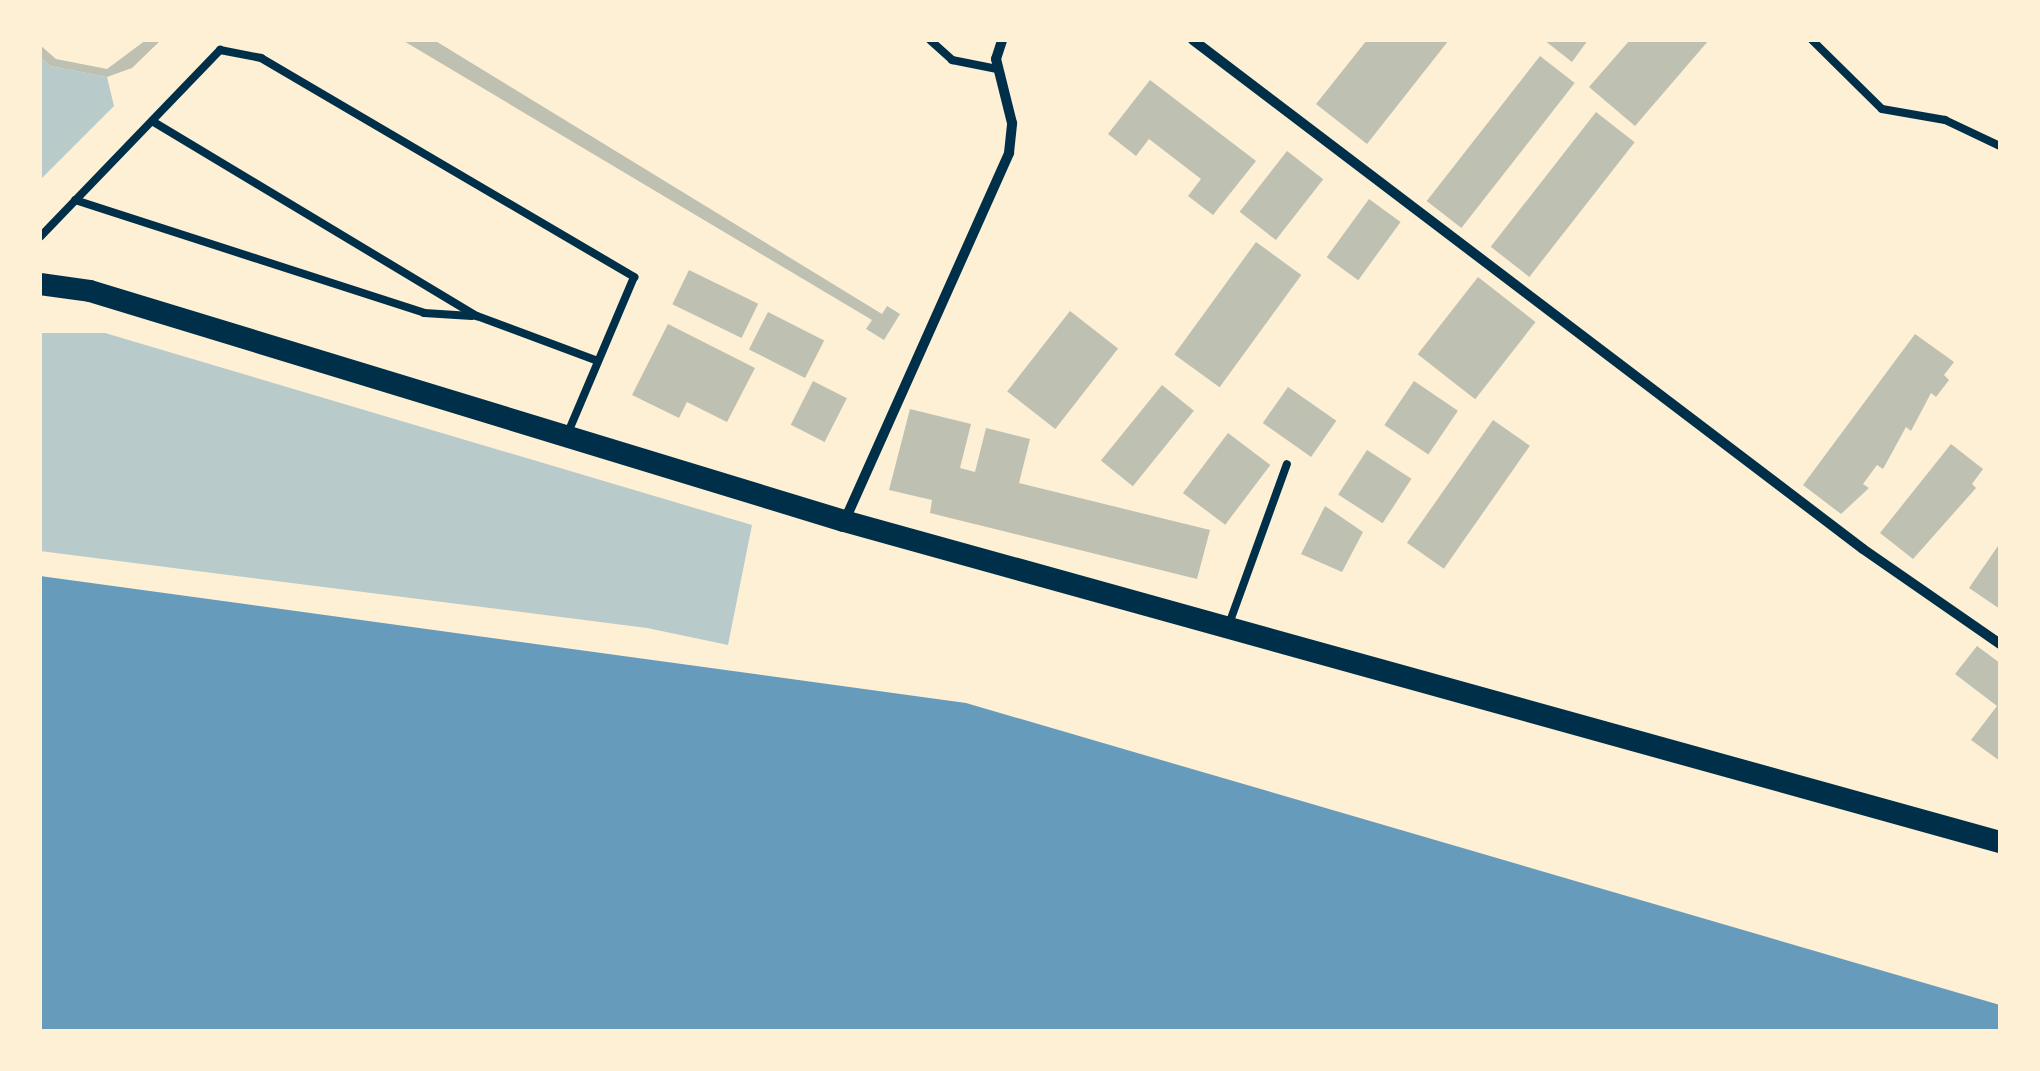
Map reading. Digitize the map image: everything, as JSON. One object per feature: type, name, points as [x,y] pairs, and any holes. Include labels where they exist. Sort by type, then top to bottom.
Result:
[{"type":"main road","points":[[40,284],[90,291],[844,521],[2000,842]]},
{"type":"street","points":[[844,521],[1010,153],[1012,123],[997,69],[1002,40]]},
{"type":"street","points":[[1193,40],[1863,548],[2000,644]]},
{"type":"lane","points":[[930,40],[952,60],[997,69]]},
{"type":"lane","points":[[1812,40],[1882,109],[1945,120],[2000,146]]},
{"type":"lane","points":[[40,237],[220,50],[261,58],[634,277],[567,436]]},
{"type":"lane","points":[[152,121],[478,316],[598,361]]},
{"type":"lane","points":[[75,200],[424,313],[478,316]]},
{"type":"lane","points":[[1228,627],[1286,464]]},
{"type":"shaded area","points":[[40,57],[50,66],[107,77],[114,106],[40,180]]},
{"type":"shaded area","points":[[40,333],[105,333],[752,525],[728,645],[647,628],[40,551]]},
{"type":"water","points":[[40,576],[966,703],[2000,1005],[2000,1031],[40,1031]]},
{"type":"building","points":[[146,40],[161,40],[132,68],[107,77],[50,66],[40,57],[40,45],[56,59],[107,69]]},
{"type":"building","points":[[402,40],[434,40],[882,314],[887,306],[900,314],[884,340],[866,329],[872,320]]},
{"type":"building","points":[[1367,40],[1449,40],[1367,144],[1316,104]]},
{"type":"building","points":[[1544,40],[1588,40],[1572,62]]},
{"type":"building","points":[[1630,40],[1709,40],[1635,126],[1589,87]]},
{"type":"building","points":[[1540,56],[1575,83],[1461,228],[1427,201]]},
{"type":"building","points":[[1150,80],[1256,161],[1213,215],[1188,196],[1201,179],[1149,139],[1136,156],[1108,134]]},
{"type":"building","points":[[1596,112],[1635,142],[1529,277],[1491,247]]},
{"type":"building","points":[[1287,151],[1323,179],[1276,240],[1240,212]]},
{"type":"building","points":[[1369,199],[1401,222],[1358,280],[1327,257]]},
{"type":"building","points":[[1256,242],[1301,275],[1220,387],[1174,354]]},
{"type":"building","points":[[689,270],[758,304],[742,338],[672,304]]},
{"type":"building","points":[[1478,277],[1536,322],[1475,399],[1418,354]]},
{"type":"building","points":[[1070,311],[1118,349],[1055,429],[1007,391]]},
{"type":"building","points":[[768,312],[824,341],[805,378],[749,349]]},
{"type":"building","points":[[668,324],[755,368],[727,422],[687,402],[679,418],[632,395]]},
{"type":"building","points":[[1915,334],[1954,362],[1944,375],[1949,380],[1936,397],[1931,393],[1911,431],[1906,427],[1883,469],[1877,465],[1863,484],[1869,488],[1841,514],[1803,485]]},
{"type":"building","points":[[813,381],[847,398],[825,442],[791,425]]},
{"type":"building","points":[[1414,381],[1458,411],[1428,455],[1384,425]]},
{"type":"building","points":[[1162,385],[1194,411],[1133,486],[1101,460]]},
{"type":"building","points":[[1288,387],[1336,421],[1311,457],[1263,423]]},
{"type":"building","points":[[910,409],[971,424],[960,468],[975,472],[986,428],[1030,439],[1019,483],[1210,530],[1197,579],[930,513],[932,500],[889,490]]},
{"type":"building","points":[[1493,420],[1530,446],[1444,569],[1407,543]]},
{"type":"building","points":[[1228,433],[1270,465],[1225,525],[1183,493]]},
{"type":"building","points":[[1951,444],[1983,469],[1972,484],[1976,488],[1913,559],[1880,533]]},
{"type":"building","points":[[1367,450],[1411,479],[1383,523],[1338,494]]},
{"type":"building","points":[[1325,506],[1363,532],[1342,572],[1301,554]]},
{"type":"building","points":[[2000,543],[2000,609],[1969,588]]},
{"type":"building","points":[[1977,646],[2000,663],[2000,761],[1971,740],[1997,706],[1955,674]]}]
